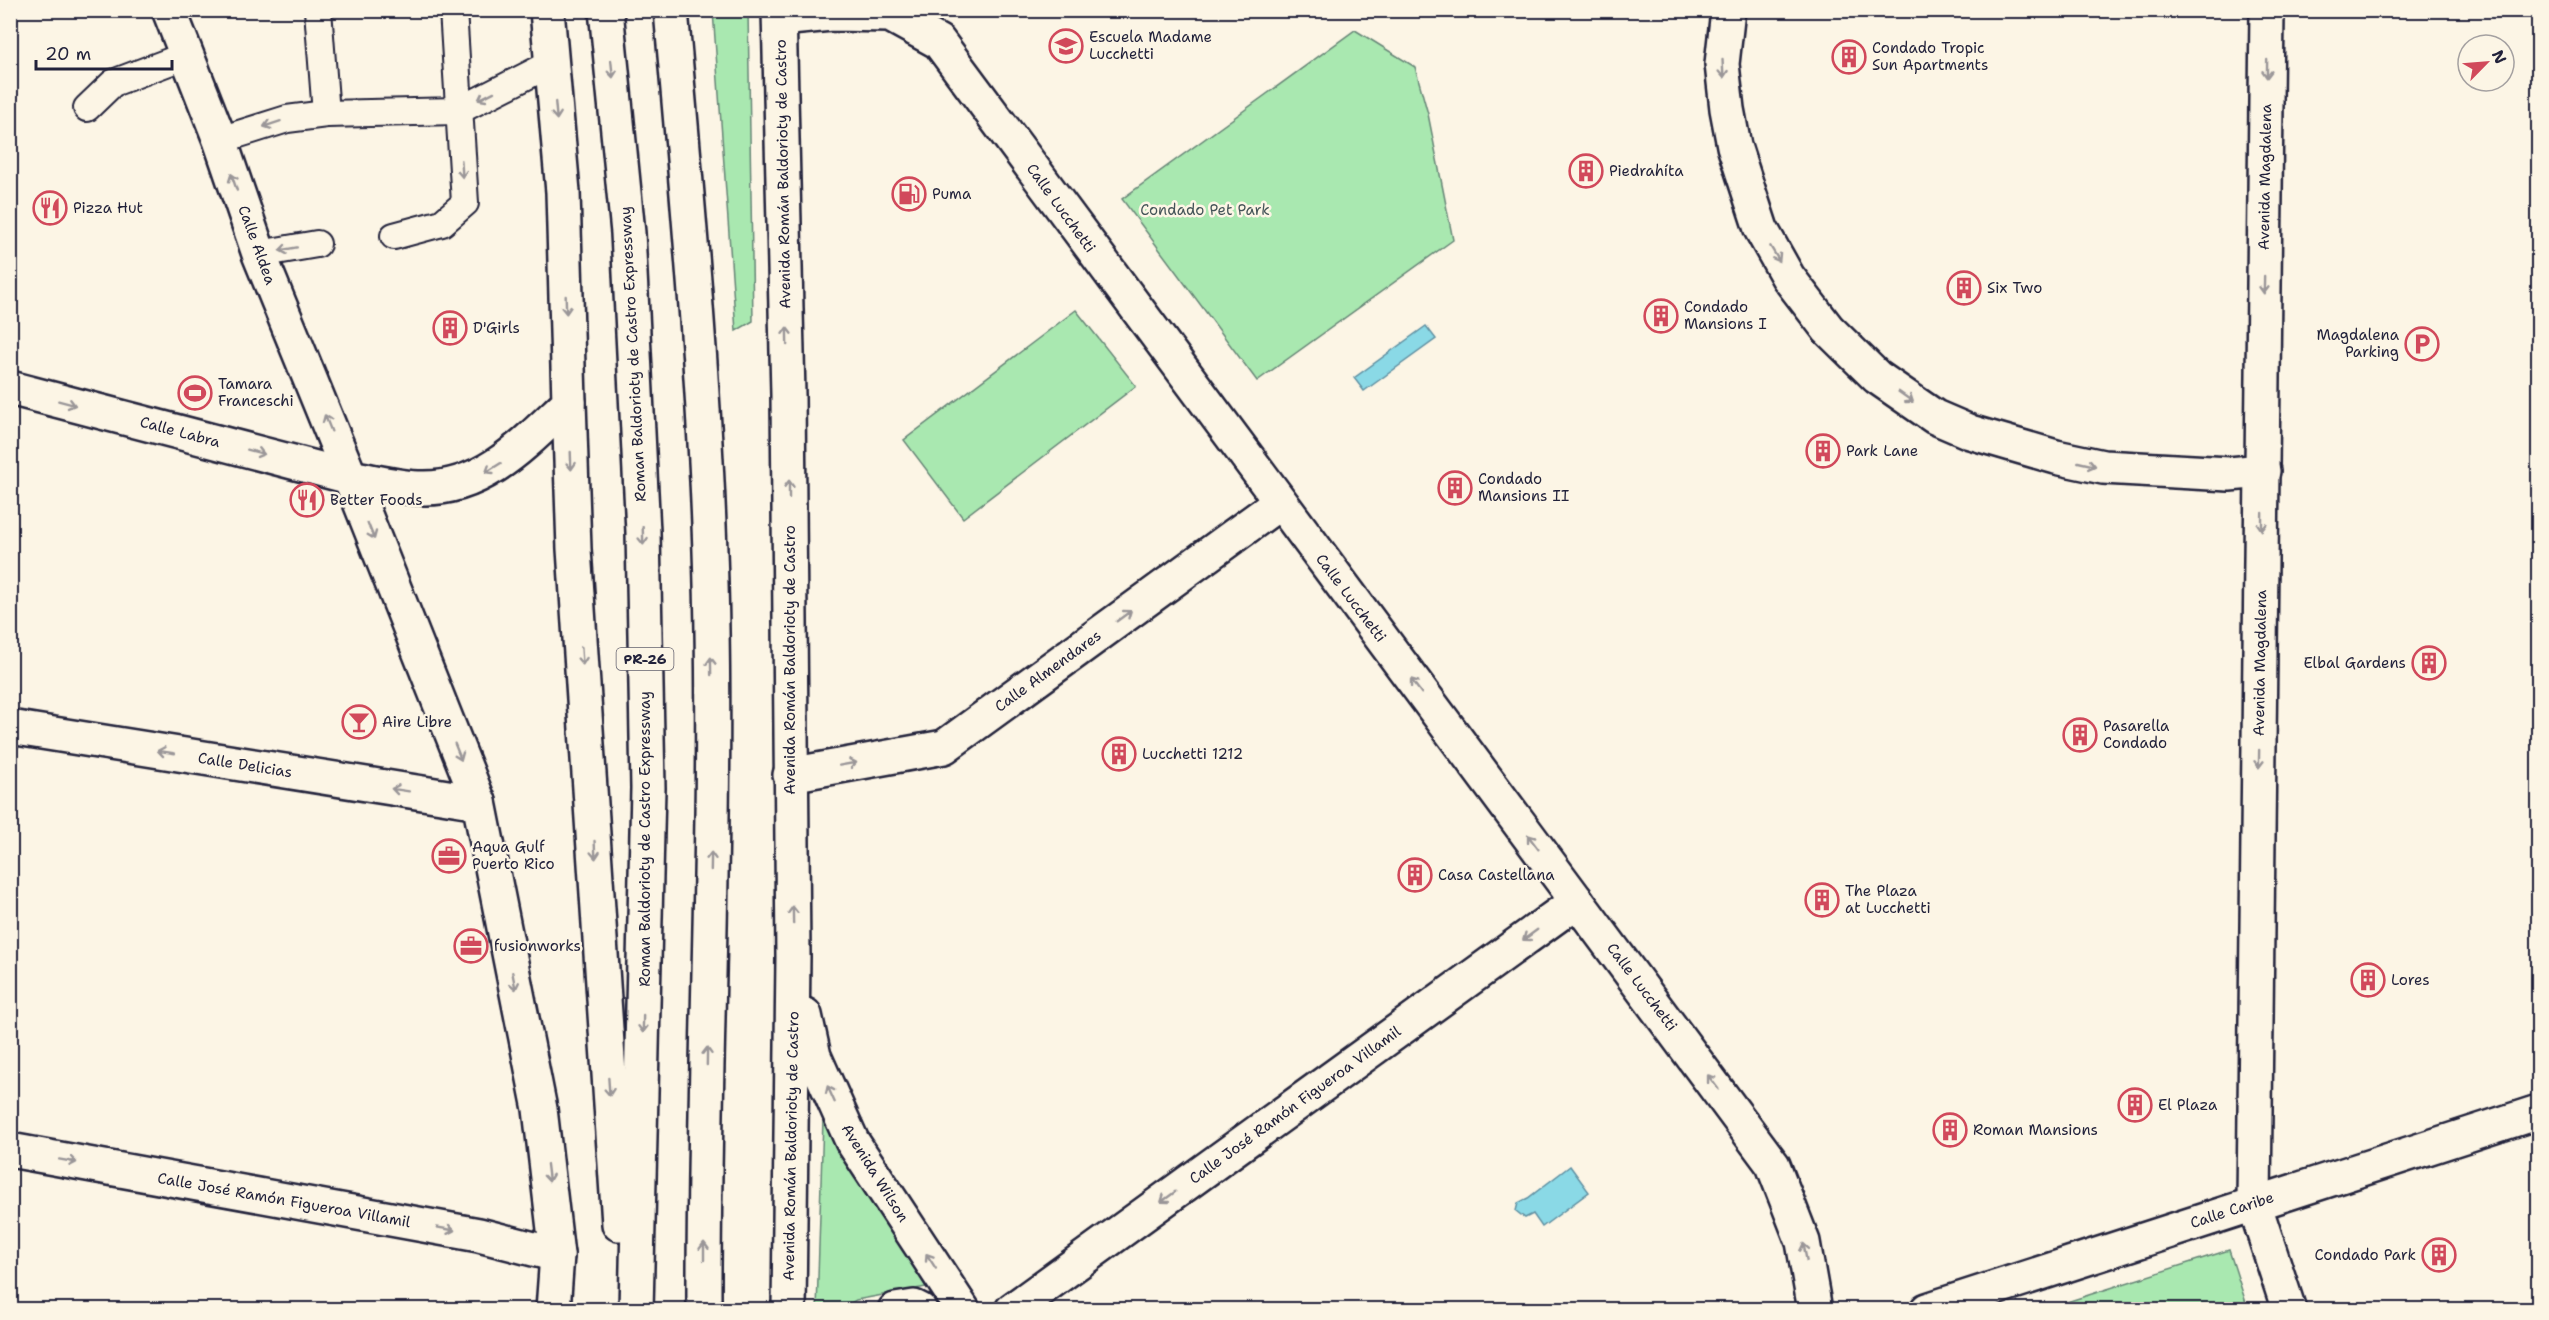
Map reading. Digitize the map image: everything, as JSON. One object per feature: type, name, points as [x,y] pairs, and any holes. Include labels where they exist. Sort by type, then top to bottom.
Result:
[{"type":"main road","name":"Calle Aldea","points":[[169,10],[220,140],[259,254],[350,477]]},
{"type":"main road","points":[[547,10],[563,192],[574,549],[593,822],[601,980],[628,1310]]},
{"type":"main road","name":"Roman Baldorioty de Castro Expressway","points":[[606,10],[628,233],[643,555],[648,788],[636,1310]]},
{"type":"main road","points":[[671,10],[690,228],[709,526],[713,773],[704,1310]]},
{"type":"main road","points":[[1728,10],[1722,64],[1727,109],[1734,146],[1761,229],[1788,277],[1828,329],[1877,377],[1935,417],[1970,432],[2056,456],[2103,467],[2229,474],[2263,471]]},
{"type":"main road","name":"Avenida Magdalena","points":[[2267,10],[2254,1203],[2289,1310]]},
{"type":"main road","name":"Calle Lucchetti","points":[[779,15],[890,15],[939,42],[1279,503],[1773,1165],[1803,1242],[1815,1310]]},
{"type":"main road","name":"Avenida Román Baldorioty de Castro","points":[[779,15],[788,395],[793,957],[789,1310]]},
{"type":"main road","name":"Calle Labra","points":[[10,388],[350,477],[424,488],[454,484],[481,475],[508,459],[569,402]]},
{"type":"main road","points":[[350,477],[479,802],[540,1109],[557,1255],[553,1310]]},
{"type":"main road","name":"Calle Almendares","points":[[790,775],[944,747],[1279,503]]},
{"type":"main road","name":"Calle Delicias","points":[[10,727],[479,802]]},
{"type":"main road","name":"Calle José Ramón Figueroa Villamil","points":[[1012,1310],[1577,901]]},
{"type":"main road","name":"Avenida Wilson","points":[[793,957],[814,1056],[852,1141],[963,1310]]},
{"type":"main road","name":"Calle Caribe","points":[[1926,1310],[2538,1112]]},
{"type":"main road","name":"Calle José Ramón Figueroa Villamil","points":[[10,1150],[479,1235],[557,1255]]},
{"type":"main road","points":[[895,1310],[914,1307],[920,1310]]},
{"type":"lane","points":[[318,10],[326,114]]},
{"type":"lane","points":[[394,236],[442,223],[465,203],[453,10]]},
{"type":"lane","points":[[87,108],[112,84],[187,55]]},
{"type":"lane","points":[[220,140],[287,119],[326,114],[458,111],[552,63]]},
{"type":"lane","points":[[259,254],[317,244]]},
{"type":"green space","points":[[713,11],[748,11],[753,321],[736,331]]},
{"type":"green space","name":"Condado Pet Park","points":[[1355,30],[1415,67],[1428,114],[1453,240],[1257,381],[1122,199]]},
{"type":"green space","points":[[1076,310],[1136,386],[963,518],[904,440]]},
{"type":"green space","points":[[823,1119],[926,1287],[856,1300],[841,1309],[817,1310]]},
{"type":"green space","points":[[2229,1250],[2248,1309],[2045,1309]]},
{"type":"water","points":[[1426,326],[1436,339],[1364,391],[1354,378]]},
{"type":"water","points":[[1570,1166],[1589,1192],[1542,1227],[1533,1214],[1525,1218],[1516,1211],[1518,1203]]},
{"type":"place","name":"Escuela Madame Lucchetti","points":[[1066,46]]},
{"type":"place","name":"Condado Tropic Sun Apartments","points":[[1849,57]]},
{"type":"place","name":"Piedrahíta","points":[[1586,171]]},
{"type":"place","name":"Puma","points":[[909,194]]},
{"type":"place","name":"Pizza Hut","points":[[50,208]]},
{"type":"place","name":"Six Two","points":[[1964,288]]},
{"type":"place","name":"Condado Mansions I","points":[[1661,316]]},
{"type":"place","name":"D'Girls","points":[[450,328]]},
{"type":"place","name":"Magdalena Parking","points":[[2422,344]]},
{"type":"place","name":"Tamara Franceschi","points":[[195,393]]},
{"type":"place","name":"Park Lane","points":[[1823,451]]},
{"type":"place","name":"Condado Mansions II","points":[[1455,488]]},
{"type":"place","name":"Better Foods","points":[[307,500]]},
{"type":"place","name":"Elbal Gardens","points":[[2429,663]]},
{"type":"place","name":"Aire Libre","points":[[359,722]]},
{"type":"place","name":"Pasarella Condado","points":[[2080,735]]},
{"type":"place","name":"Lucchetti 1212","points":[[1119,754]]},
{"type":"place","name":"Aqua Gulf Puerto Rico","points":[[449,856]]},
{"type":"place","name":"Casa Castellana","points":[[1415,875]]},
{"type":"place","name":"The Plaza at Lucchetti","points":[[1822,900]]},
{"type":"place","name":"fusionworks","points":[[471,946]]},
{"type":"place","name":"Lores","points":[[2368,980]]},
{"type":"place","name":"El Plaza","points":[[2135,1105]]},
{"type":"place","name":"Roman Mansions","points":[[1950,1130]]},
{"type":"place","name":"Condado Park","points":[[2439,1255]]}]
